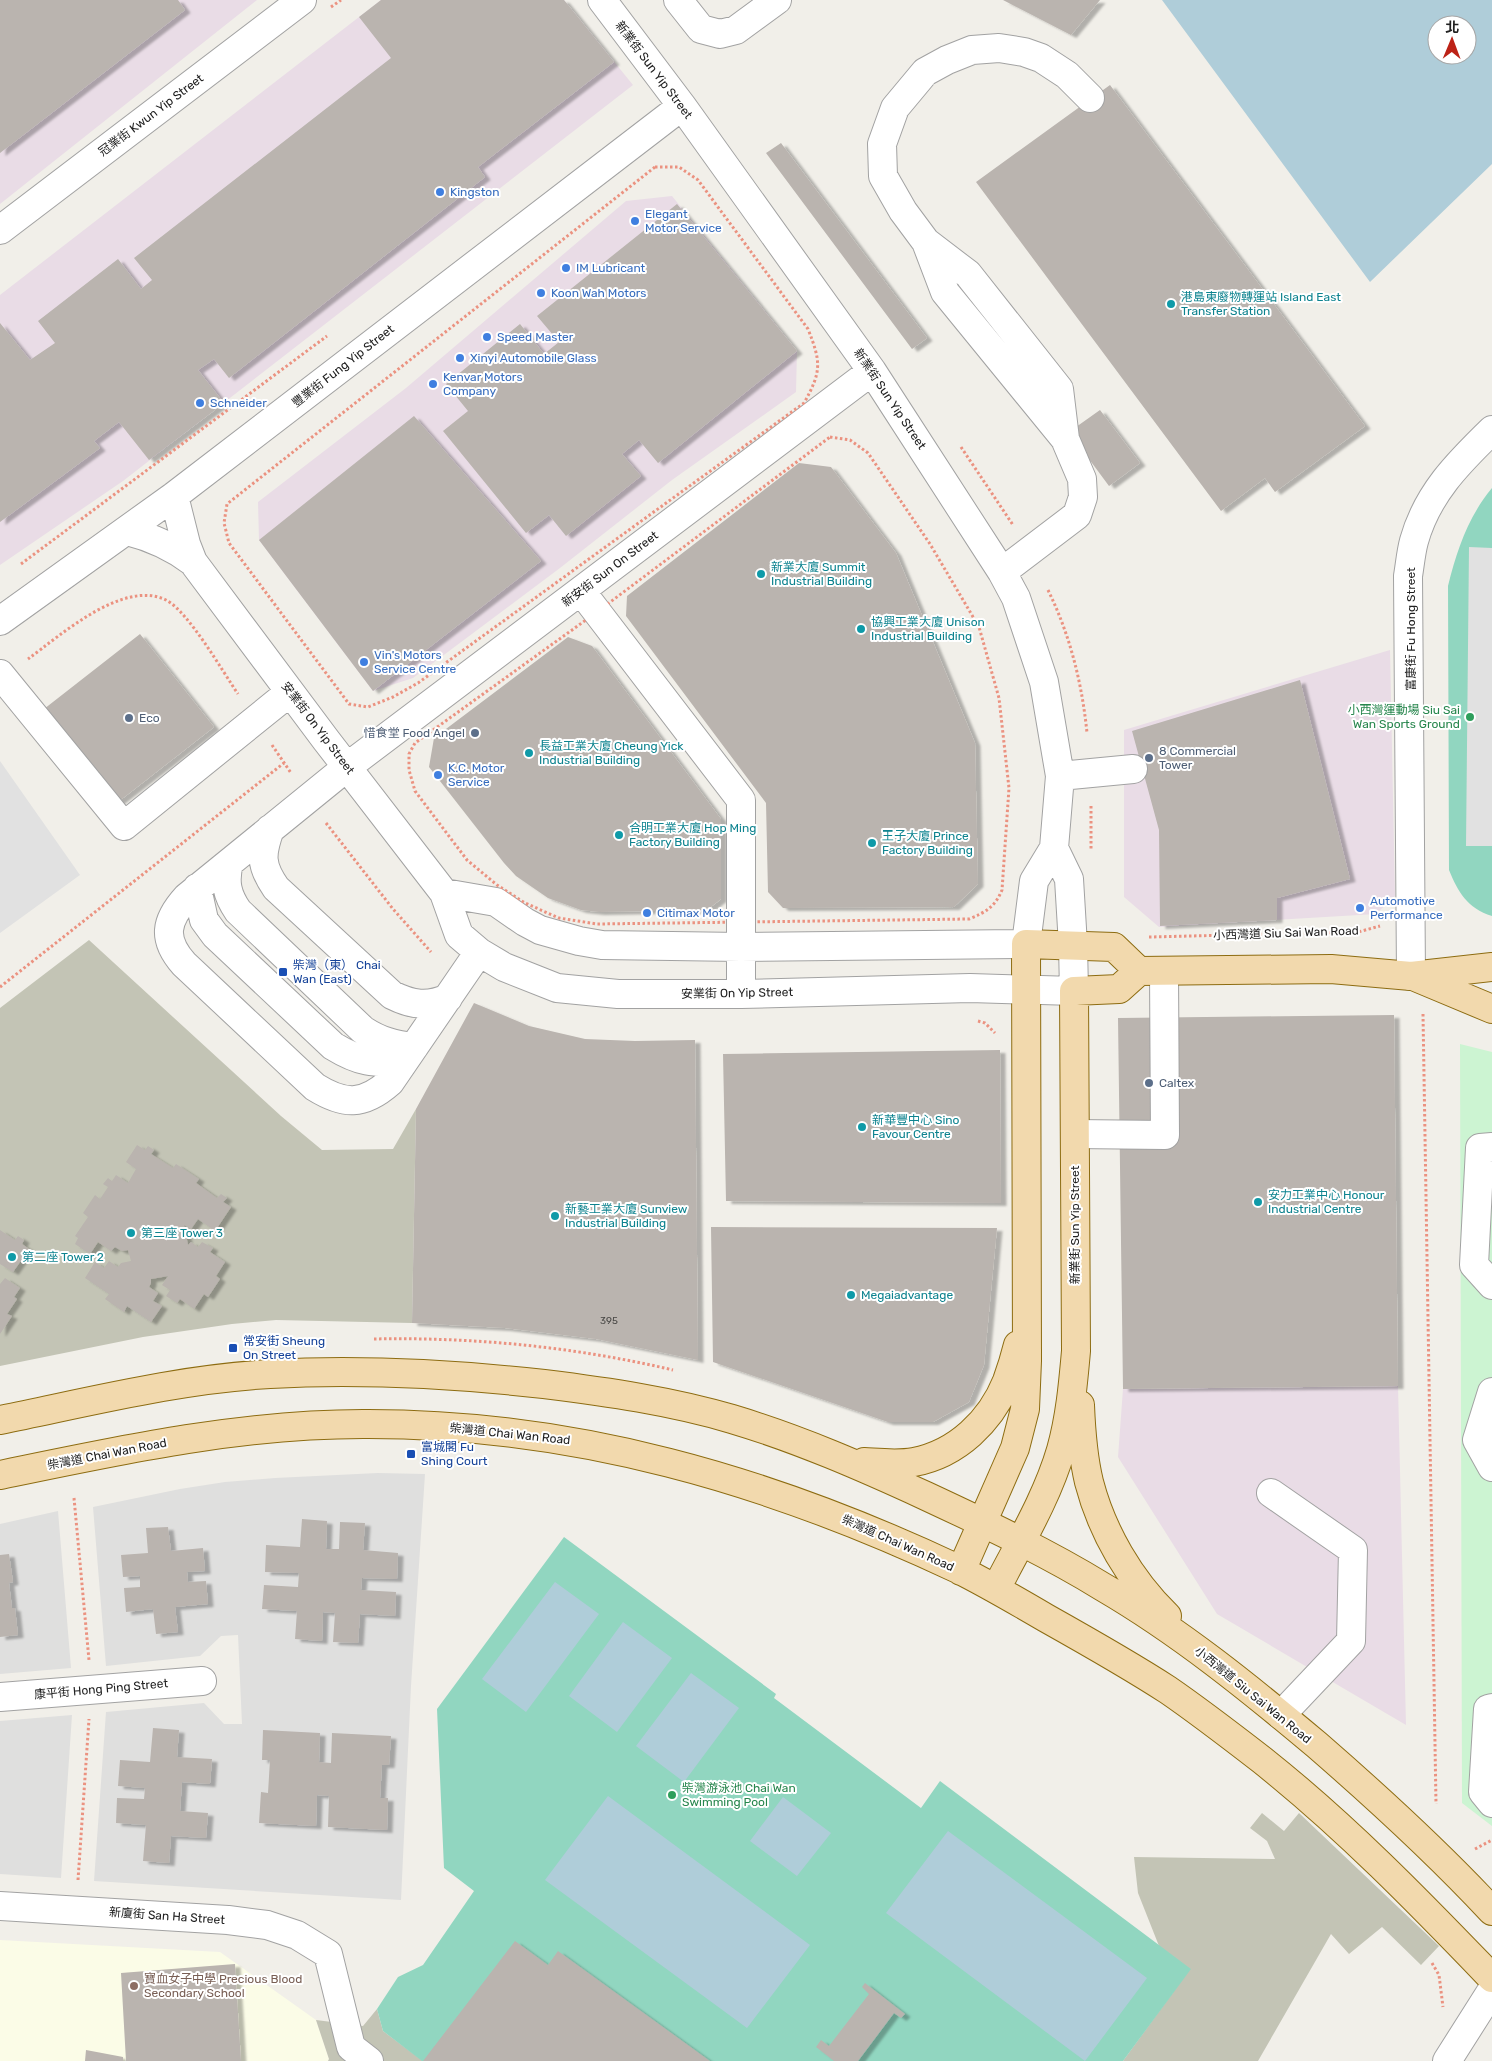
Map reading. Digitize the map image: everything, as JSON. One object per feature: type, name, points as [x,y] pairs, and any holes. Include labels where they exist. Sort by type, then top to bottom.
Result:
[{"type":"main road","points":[[1026,944],[1114,947],[1152,971]]},
{"type":"main road","name":"新業街 Sun Yip Street","points":[[961,1571],[1015,1448],[1021,1428],[1026,1388],[1026,944]]},
{"type":"main road","points":[[1074,991],[1119,989],[1152,971],[1331,969],[1411,976],[1492,967]]},
{"type":"main road","points":[[1411,976],[1492,1009]]},
{"type":"main road","name":"新業街 Sun Yip Street","points":[[996,1589],[1053,1473],[1071,1408],[1076,1352],[1074,991]]},
{"type":"main road","points":[[850,1461],[895,1464],[914,1462],[948,1451],[965,1440],[988,1412],[1006,1383],[1027,1318]]},
{"type":"main road","points":[[1076,1352],[1082,1433],[1089,1482],[1107,1530],[1122,1562],[1151,1601],[1223,1668]]},
{"type":"main road","points":[[0,1420],[135,1393],[211,1380],[266,1374],[397,1372],[473,1376],[585,1389],[662,1402],[733,1419],[850,1461],[982,1522]]},
{"type":"main road","name":"柴灣道 Chai Wan Road","points":[[0,1475],[108,1452],[193,1437],[361,1424],[479,1429],[567,1439],[690,1467],[761,1489],[849,1520],[996,1589]]},
{"type":"main road","name":"小西灣道 Siu Sai Wan Road","points":[[982,1522],[1118,1596],[1158,1621],[1223,1668],[1281,1715],[1404,1822],[1448,1864],[1492,1911]]},
{"type":"main road","points":[[996,1589],[1121,1661],[1170,1692],[1266,1764],[1379,1863],[1492,1978]]},
{"type":"street","name":"冠業街 Kwun Yip Street","points":[[0,230],[302,0]]},
{"type":"street","name":"新業街 Sun Yip Street","points":[[602,0],[682,106],[872,371],[1002,572],[1016,598],[1044,682],[1060,776],[1054,848],[1034,881],[1026,944]]},
{"type":"street","points":[[678,0],[701,29],[720,34],[736,30],[777,0]]},
{"type":"street","points":[[1002,572],[1077,515],[1083,497],[1082,479],[1065,439],[1059,388],[968,274],[926,242],[900,205],[883,176],[882,144],[895,108],[925,72],[947,60],[972,50],[999,48],[1024,52],[1055,66],[1080,86],[1090,98]]},
{"type":"street","name":"豐業街 Fung Yip Street","points":[[0,621],[174,496],[682,106]]},
{"type":"street","name":"新安街 Sun On Street","points":[[479,952],[390,1082],[376,1094],[357,1100],[332,1098],[314,1087],[174,953],[168,931],[170,920],[177,908],[197,888],[347,767],[589,602],[872,371]]},
{"type":"street","name":"富康街 Fu Hong Street","points":[[1411,976],[1408,576],[1414,542],[1426,509],[1443,480],[1492,430]]},
{"type":"street","name":"安業街 On Yip Street","points":[[174,496],[186,544],[193,562],[444,893],[459,935],[479,952],[504,967],[558,988],[618,994],[741,994],[970,988],[1074,991]]},
{"type":"street","name":"安業街 On Yip Street","points":[[127,531],[161,543],[178,551],[193,562]]},
{"type":"street","points":[[589,602],[742,800],[741,994]]},
{"type":"street","points":[[2,676],[124,826],[290,692]]},
{"type":"street","points":[[1060,776],[1133,769]]},
{"type":"street","points":[[270,829],[264,847],[263,862],[268,876],[276,888],[392,995],[406,1002],[420,1004],[434,1004],[448,998]]},
{"type":"street","name":"新業街 Sun Yip Street","points":[[1054,848],[1069,879],[1074,991]]},
{"type":"street","points":[[229,862],[226,888],[230,900],[238,911],[363,1030],[379,1040],[395,1045],[409,1054]]},
{"type":"street","points":[[197,888],[204,920],[215,935],[333,1046],[350,1057],[366,1062],[382,1063],[409,1054]]},
{"type":"street","points":[[444,893],[496,902],[540,930],[594,944],[741,934],[1026,944]]},
{"type":"street","points":[[1075,1134],[1165,1135],[1152,971]]},
{"type":"street","points":[[1492,1147],[1480,1148],[1474,1265],[1492,1285]]},
{"type":"street","points":[[1492,1392],[1477,1440],[1492,1467]]},
{"type":"street","points":[[1270,1494],[1353,1550],[1351,1641],[1281,1715]]},
{"type":"street","name":"康平街 Hong Ping Street","points":[[0,1697],[202,1681]]},
{"type":"street","points":[[1492,1708],[1488,1709],[1484,1792],[1492,1802]]},
{"type":"street","name":"新廈街 San Ha Street","points":[[0,1906],[238,1921],[267,1925],[297,1935],[328,1954],[351,2047],[368,2061]]},
{"type":"street","points":[[1447,2061],[1492,1990]]},
{"type":"path","points":[[679,167],[698,180],[808,329],[818,355],[816,382],[804,403],[418,683],[392,697],[368,706],[349,704],[229,543],[224,523],[227,504],[655,168],[679,167]]},
{"type":"path","points":[[16,568],[333,332]]},
{"type":"path","points":[[830,437],[850,440],[868,453],[930,544],[980,627],[999,698],[1009,788],[1002,890],[997,902],[969,920],[741,934],[597,924],[559,918],[525,903],[497,885],[467,860],[416,791],[409,770],[409,754],[415,742],[589,602],[830,437]]},
{"type":"path","points":[[2,676],[80,620],[116,600],[148,595],[167,600],[188,620],[255,720]]},
{"type":"path","points":[[0,987],[284,763]]},
{"type":"path","name":"小西灣道 Siu Sai Wan Road","points":[[1145,937],[1358,932],[1378,927],[1384,922]]},
{"type":"path","points":[[1423,1011],[1436,1804]]},
{"type":"path","points":[[970,1018],[985,1023],[998,1036]]},
{"type":"path","points":[[74,1498],[90,1661]]},
{"type":"path","points":[[79,1876],[90,1718]]},
{"type":"path","points":[[1470,1852],[1492,1840]]},
{"type":"path","points":[[1428,1956],[1439,1975],[1443,1992],[1443,2009]]},
{"type":"shaded area","points":[[0,0],[257,0],[0,204]]},
{"type":"shaded area","points":[[381,0],[564,0],[633,85],[123,481],[0,565],[0,295]]},
{"type":"shaded area","points":[[672,196],[797,351],[796,392],[672,480],[560,568],[413,678],[373,691],[259,540],[258,502],[406,388],[626,201]]},
{"type":"shaded area","points":[[1469,547],[1492,548],[1492,846],[1466,846]]},
{"type":"shaded area","points":[[1390,650],[1395,896],[1376,914],[1159,927],[1124,897],[1124,730]]},
{"type":"shaded area","points":[[0,761],[80,875],[0,933]]},
{"type":"shaded area","points":[[89,940],[281,1116],[322,1150],[393,1149],[416,1109],[412,1323],[276,1320],[232,1324],[143,1337],[0,1366],[0,1008]]},
{"type":"shaded area","points":[[1398,1386],[1406,1725],[1217,1614],[1118,1457],[1123,1389]]},
{"type":"shaded area","points":[[378,1473],[425,1474],[411,1686],[401,1900],[94,1881],[106,1712],[204,1703],[224,1724],[242,1724],[238,1635],[221,1636],[200,1656],[106,1666],[93,1507],[225,1482]]},
{"type":"shaded area","points":[[58,1511],[71,1668],[0,1674],[0,1524]]},
{"type":"shaded area","points":[[72,1715],[61,1878],[0,1874],[0,1721]]},
{"type":"shaded area","points":[[1262,1813],[1284,1831],[1299,1813],[1439,1946],[1421,1965],[1382,1927],[1349,1954],[1331,1934],[1258,2061],[1123,2061],[1190,1969],[1159,1946],[1138,1893],[1134,1857],[1275,1859],[1267,1841],[1250,1828]]},
{"type":"shaded area","name":"寶血女子中學 Precious Blood Secondary School","points":[[0,1940],[220,1952],[316,2020],[329,2059],[328,2061],[0,2061]]},
{"type":"shaded area","points":[[377,2009],[383,2031],[423,2061],[328,2061],[329,2059],[316,2020],[363,2026]]},
{"type":"green space","name":"小西灣運動場 Siu Sai Wan Sports Ground","points":[[1492,488],[1492,916],[1483,913],[1470,904],[1460,892],[1449,870],[1448,586],[1464,534],[1476,510]]},
{"type":"green space","points":[[1460,1044],[1492,1052],[1492,1826],[1462,1803]]},
{"type":"green space","name":"柴灣游泳池 Chai Wan Swimming Pool","points":[[564,1537],[776,1694],[774,1698],[921,1808],[940,1781],[1191,1969],[1123,2061],[422,2061],[383,2031],[377,2009],[398,1977],[423,1965],[474,1891],[444,1868],[437,1709]]},
{"type":"water","points":[[1162,0],[1492,0],[1492,164],[1370,282]]},
{"type":"water","points":[[555,1582],[599,1614],[526,1712],[482,1679]]},
{"type":"water","points":[[623,1622],[672,1658],[617,1732],[569,1696]]},
{"type":"water","points":[[691,1673],[739,1708],[684,1782],[636,1746]]},
{"type":"water","points":[[608,1796],[810,1945],[747,2028],[545,1880]]},
{"type":"water","points":[[783,1797],[831,1833],[797,1876],[750,1841]]},
{"type":"water","points":[[948,1831],[1147,1978],[1085,2061],[886,1913]]},
{"type":"building","points":[[0,0],[178,0],[185,10],[0,153]]},
{"type":"building","points":[[381,0],[564,0],[614,62],[478,167],[485,177],[229,378],[214,359],[198,370],[224,403],[149,460],[119,422],[94,441],[100,448],[0,522],[0,323],[30,360],[55,343],[38,321],[118,259],[141,289],[152,280],[134,258],[391,58],[359,17]]},
{"type":"building","points":[[1003,0],[1100,0],[1071,35]]},
{"type":"building","name":"港島東廢物轉運站 Island East Transfer Station","points":[[1110,85],[1365,426],[1275,492],[1265,478],[1221,511],[976,182]]},
{"type":"building","points":[[781,143],[927,338],[912,349],[766,153]]},
{"type":"building","points":[[677,204],[797,351],[658,463],[639,440],[622,454],[641,476],[566,536],[549,515],[526,533],[443,431],[468,411],[446,384],[520,324],[544,354],[559,342],[537,316]]},
{"type":"building","points":[[1100,410],[1140,463],[1109,486],[1069,432]]},
{"type":"building","points":[[414,416],[541,561],[373,691],[259,540]]},
{"type":"building","points":[[799,463],[831,467],[896,553],[975,743],[978,884],[954,907],[783,908],[768,892],[766,803],[626,616],[627,596]]},
{"type":"building","name":"Eco","points":[[140,634],[214,727],[118,802],[44,709]]},
{"type":"building","points":[[568,637],[592,646],[721,819],[721,899],[707,910],[599,912],[581,910],[548,898],[516,876],[504,863],[429,767],[434,738]]},
{"type":"building","points":[[1300,680],[1350,879],[1277,898],[1277,920],[1160,926],[1159,830],[1132,731]]},
{"type":"building","name":"新藝工業大廈 Sunview Industrial Building","points":[[474,1003],[529,1026],[585,1039],[635,1041],[695,1040],[698,1360],[596,1339],[505,1328],[412,1323],[416,1109]]},
{"type":"building","name":"安力工業中心 Honour Industrial Centre","points":[[1394,1015],[1398,1386],[1123,1389],[1118,1018]]},
{"type":"building","name":"新華豐中心 Sino Favour Centre","points":[[1000,1050],[1001,1203],[726,1201],[723,1054]]},
{"type":"building","name":"第三座 Tower 3","points":[[137,1145],[145,1150],[148,1146],[154,1150],[151,1154],[173,1168],[176,1164],[199,1179],[196,1183],[217,1198],[221,1194],[227,1198],[223,1202],[231,1207],[215,1231],[198,1219],[191,1229],[184,1225],[188,1245],[191,1242],[198,1247],[202,1242],[213,1248],[210,1252],[225,1262],[216,1276],[220,1279],[208,1297],[204,1294],[194,1309],[180,1299],[177,1303],[166,1296],[170,1290],[162,1285],[168,1276],[151,1279],[149,1287],[158,1293],[153,1301],[162,1306],[151,1322],[127,1306],[124,1312],[105,1299],[109,1294],[85,1278],[95,1262],[104,1268],[109,1261],[118,1267],[121,1263],[131,1261],[128,1250],[122,1251],[115,1247],[111,1251],[98,1242],[90,1254],[75,1244],[78,1238],[75,1236],[88,1217],[83,1213],[95,1195],[100,1199],[108,1187],[103,1184],[108,1178],[112,1181],[116,1175],[128,1183],[136,1169],[126,1162]]},
{"type":"building","name":"Megaiadvantage","points":[[711,1227],[997,1228],[984,1365],[969,1402],[933,1422],[888,1422],[713,1362]]},
{"type":"building","name":"第二座 Tower 2","points":[[0,1230],[15,1240],[18,1236],[24,1240],[22,1244],[29,1249],[13,1272],[0,1264]]},
{"type":"building","name":"第二座 Tower 2","points":[[5,1278],[20,1288],[14,1297],[17,1299],[7,1314],[12,1316],[0,1334],[0,1284]]},
{"type":"building","points":[[302,1519],[327,1521],[326,1549],[339,1549],[340,1522],[365,1523],[363,1550],[398,1553],[397,1579],[362,1578],[361,1590],[396,1592],[395,1616],[360,1614],[358,1643],[333,1642],[335,1613],[323,1612],[322,1641],[295,1639],[297,1611],[262,1609],[264,1585],[298,1587],[299,1573],[265,1572],[266,1545],[300,1547]]},
{"type":"building","points":[[168,1527],[171,1551],[203,1548],[205,1571],[187,1572],[188,1582],[206,1581],[208,1604],[175,1607],[178,1632],[156,1634],[153,1609],[126,1612],[124,1588],[140,1587],[140,1576],[123,1577],[121,1555],[148,1553],[146,1528]]},
{"type":"building","points":[[9,1554],[13,1582],[9,1583],[12,1608],[15,1608],[18,1635],[0,1637],[0,1555]]},
{"type":"building","points":[[153,1728],[179,1730],[177,1757],[212,1759],[210,1784],[182,1782],[180,1811],[208,1813],[206,1838],[171,1836],[169,1863],[143,1861],[146,1825],[116,1823],[117,1798],[144,1799],[145,1788],[118,1786],[120,1760],[150,1762]]},
{"type":"building","points":[[263,1730],[320,1733],[319,1762],[331,1763],[332,1733],[391,1736],[389,1765],[382,1765],[380,1798],[388,1798],[387,1830],[328,1827],[329,1796],[317,1795],[316,1826],[259,1823],[261,1792],[268,1793],[270,1760],[262,1760]]},
{"type":"building","points":[[515,1941],[548,1965],[558,1951],[710,2061],[423,2061]]},
{"type":"building","points":[[235,1964],[241,2061],[126,2061],[121,1973]]},
{"type":"building","points":[[865,1983],[905,2014],[901,2018],[894,2013],[858,2061],[834,2061],[816,2047],[821,2040],[829,2046],[869,1994],[862,1987]]},
{"type":"building","points":[[86,2050],[123,2057],[123,2061],[85,2061]]},
{"type":"place","name":"Kingston","points":[[440,192]]},
{"type":"place","name":"Elegant Motor Service","points":[[635,221]]},
{"type":"place","name":"IM Lubricant","points":[[566,268]]},
{"type":"place","name":"Koon Wah Motors","points":[[541,293]]},
{"type":"place","name":"港島東廢物轉運站 Island East Transfer Station","points":[[1171,304]]},
{"type":"place","name":"Speed Master","points":[[487,337]]},
{"type":"place","name":"Xinyi Automobile Glass","points":[[460,358]]},
{"type":"place","name":"Kenvar Motors Company","points":[[433,384]]},
{"type":"place","name":"Schneider","points":[[200,403]]},
{"type":"place","name":"新業大廈 Summit Industrial Building","points":[[761,574]]},
{"type":"place","name":"協興工業大廈 Unison Industrial Building","points":[[861,629]]},
{"type":"place","name":"Vin's Motors Service Centre","points":[[364,662]]},
{"type":"place","name":"小西灣運動場 Siu Sai Wan Sports Ground","points":[[1470,717]]},
{"type":"place","name":"Eco","points":[[129,718]]},
{"type":"place","name":"惜食堂 Food Angel","points":[[475,733]]},
{"type":"place","name":"長益工業大廈 Cheung Yick Industrial Building","points":[[529,753]]},
{"type":"place","name":"8 Commercial Tower","points":[[1149,758]]},
{"type":"place","name":"K.C. Motor Service","points":[[438,775]]},
{"type":"place","name":"合明工業大廈 Hop Ming Factory Building","points":[[619,835]]},
{"type":"place","name":"王子大廈 Prince Factory Building","points":[[872,843]]},
{"type":"place","name":"Automotive Performance","points":[[1360,908]]},
{"type":"place","name":"Citimax Motor","points":[[647,913]]},
{"type":"place","name":"柴灣（東） Chai Wan (East)","points":[[283,972]]},
{"type":"place","name":"Caltex","points":[[1149,1083]]},
{"type":"place","name":"新華豐中心 Sino Favour Centre","points":[[862,1127]]},
{"type":"place","name":"安力工業中心 Honour Industrial Centre","points":[[1258,1202]]},
{"type":"place","name":"新藝工業大廈 Sunview Industrial Building","points":[[555,1216]]},
{"type":"place","name":"第三座 Tower 3","points":[[131,1233]]},
{"type":"place","name":"第二座 Tower 2","points":[[12,1257]]},
{"type":"place","name":"Megaiadvantage","points":[[851,1295]]},
{"type":"place","name":"常安街 Sheung On Street","points":[[233,1348]]},
{"type":"place","name":"富城閣 Fu Shing Court","points":[[411,1454]]},
{"type":"place","name":"柴灣游泳池 Chai Wan Swimming Pool","points":[[672,1795]]},
{"type":"place","name":"寶血女子中學 Precious Blood Secondary School","points":[[134,1986]]}]
